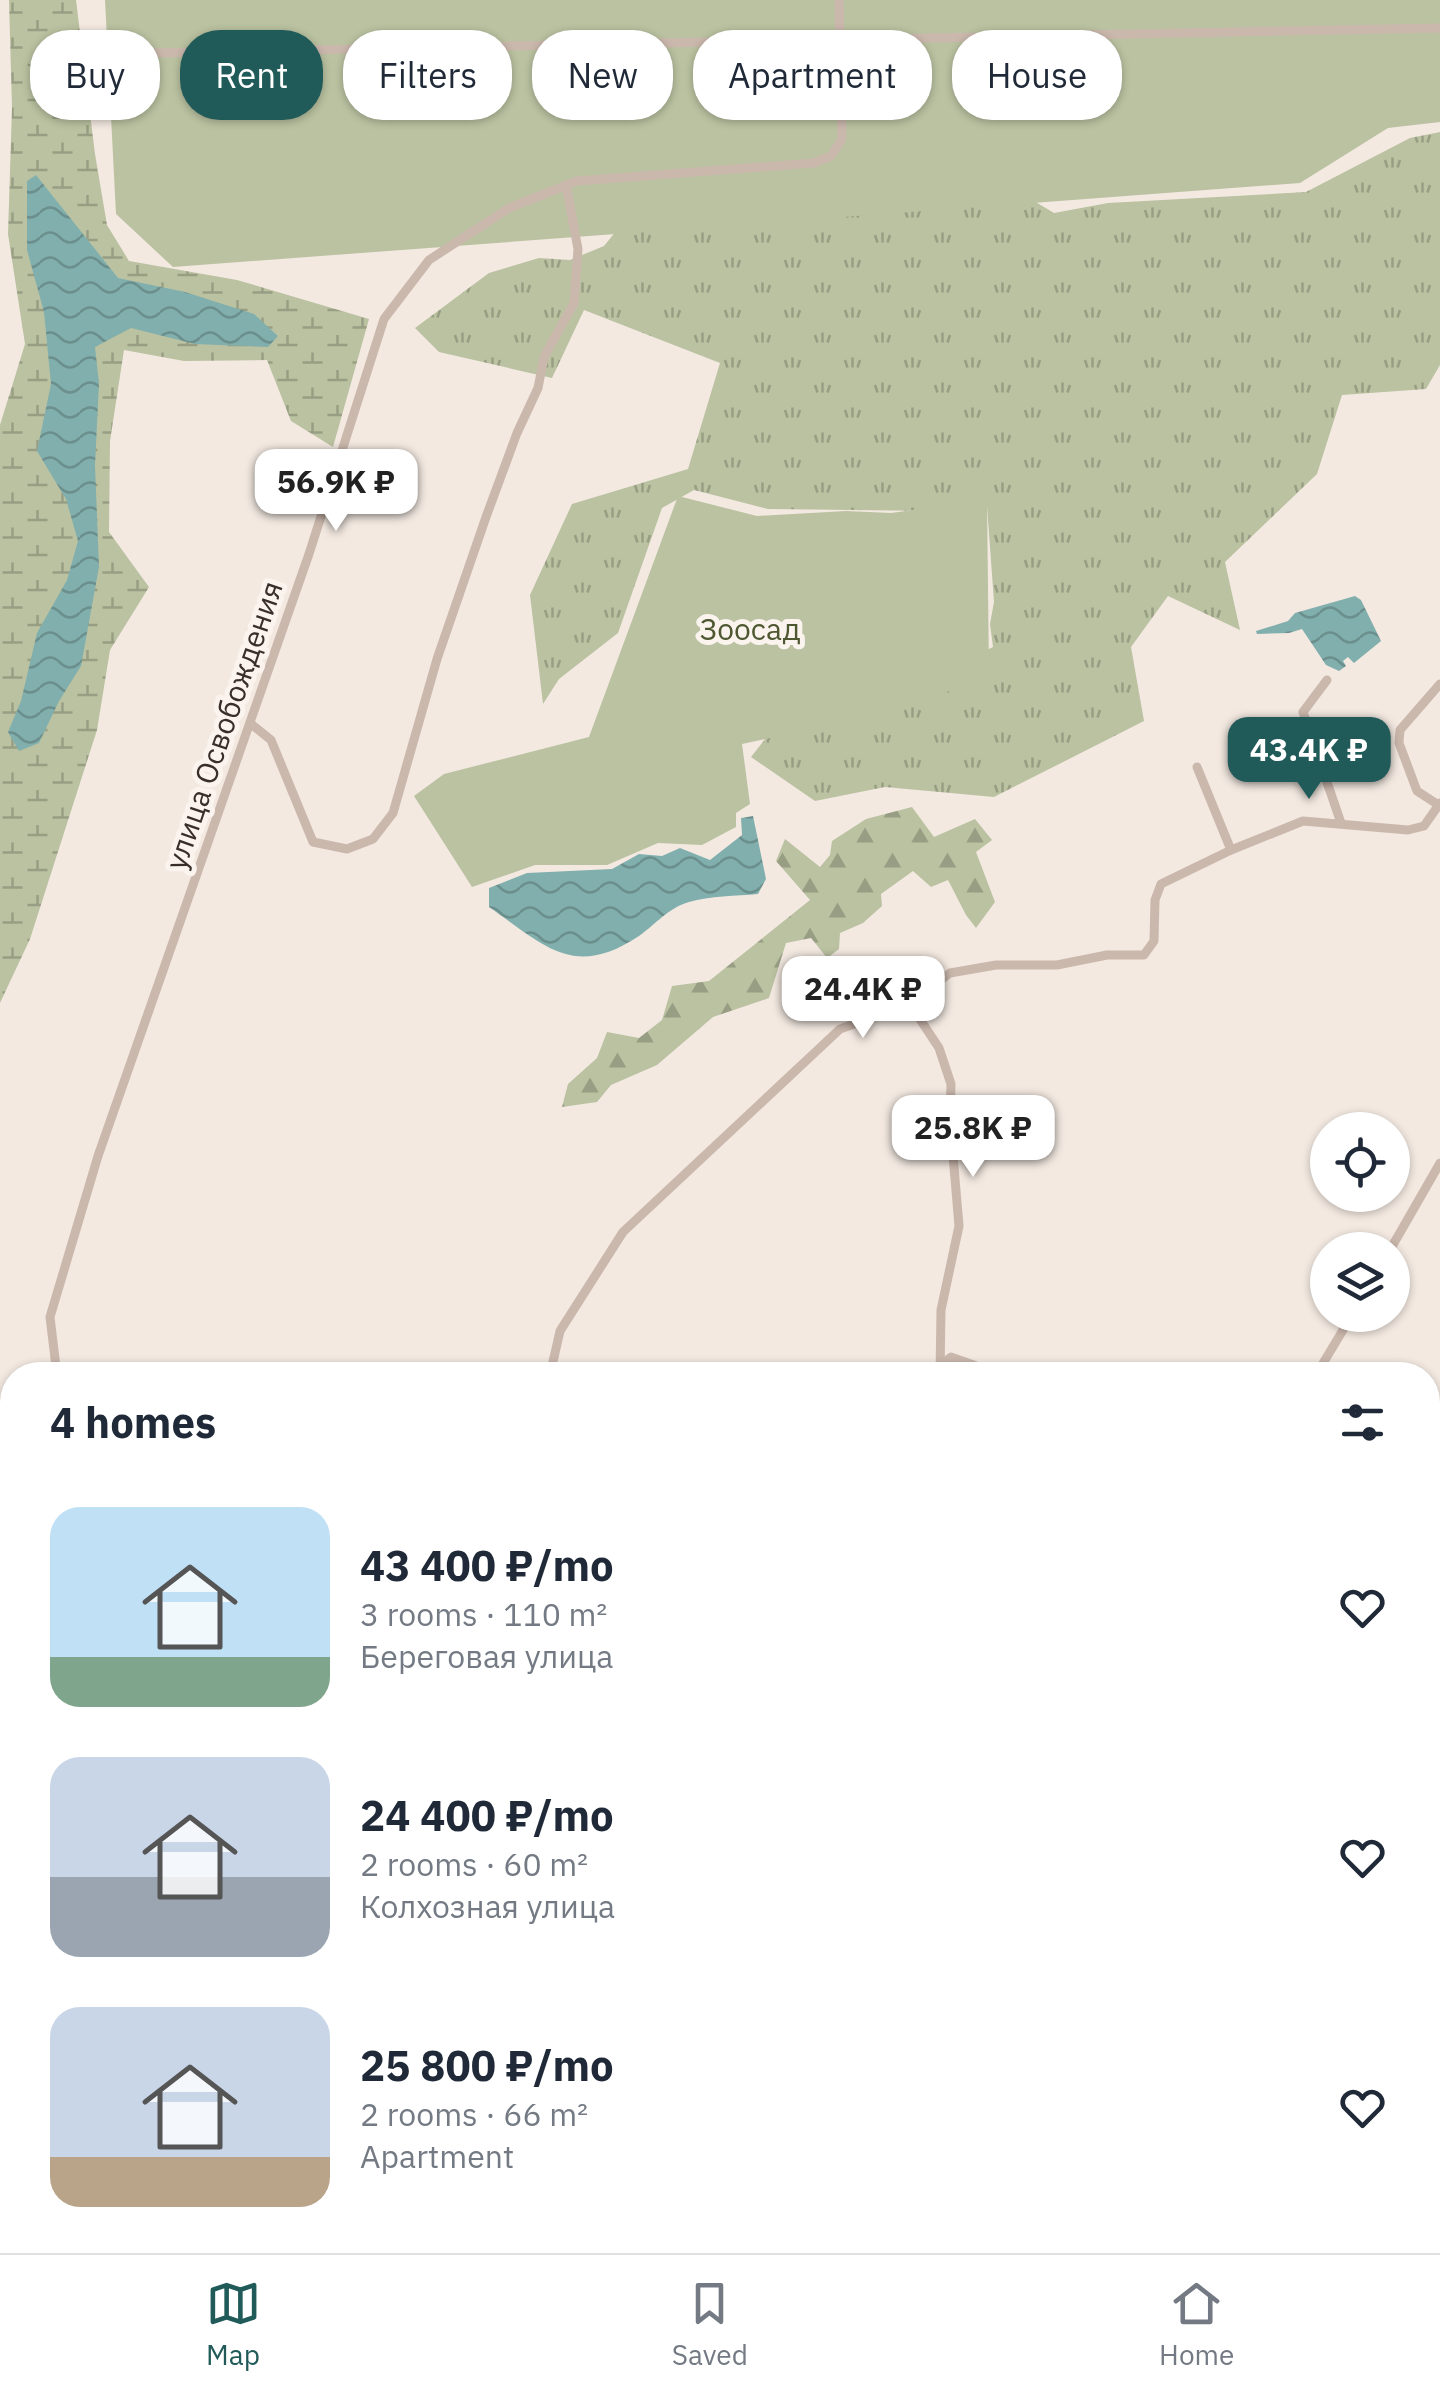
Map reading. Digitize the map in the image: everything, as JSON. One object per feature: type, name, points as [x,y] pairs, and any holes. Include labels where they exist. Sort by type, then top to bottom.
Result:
[{"type":"street","name":"улица Освобождения","points":[[839,0],[840,30]]},
{"type":"street","points":[[932,38],[1440,28]]},
{"type":"street","points":[[160,53],[693,43]]},
{"type":"street","name":"улица Освобождения","points":[[56,1362],[50,1317],[98,1156],[309,554],[384,319],[429,260],[509,208],[577,181],[814,163],[830,156],[842,139],[842,120]]},
{"type":"street","points":[[250,722],[272,740],[313,842],[347,849],[373,839],[393,813],[437,659],[516,432],[538,388],[544,357],[574,303],[578,250],[566,185]]},
{"type":"street","points":[[1327,680],[1302,712],[1341,822]]},
{"type":"street","points":[[553,1362],[560,1331],[623,1232],[840,1029],[910,1004],[950,973],[996,965],[1058,965],[1107,955],[1144,955],[1154,942],[1155,900],[1161,884],[1303,821],[1408,830],[1424,826],[1439,804],[1417,791],[1399,744],[1400,730],[1440,684]]},
{"type":"street","points":[[1198,768],[1231,850]]},
{"type":"street","points":[[910,1004],[939,1048],[951,1084],[950,1120],[959,1226],[941,1310],[940,1362]]},
{"type":"street","points":[[1400,1232],[1440,1163]]},
{"type":"street","points":[[1324,1362],[1342,1332]]},
{"type":"green space","points":[[9,0],[76,0],[80,30],[30,30],[30,120],[91,120],[107,225],[129,261],[237,280],[369,319],[333,447],[291,421],[267,360],[184,361],[124,350],[110,441],[109,532],[149,587],[110,650],[97,730],[30,939],[0,1003],[0,425],[25,344],[8,234],[12,108]]},
{"type":"green space","points":[[105,0],[1440,0],[1440,122],[1388,128],[1300,183],[173,267],[116,214],[111,120],[160,120],[160,30],[107,30]]},
{"type":"green space","points":[[1440,132],[1440,365],[1426,389],[1342,395],[1317,474],[1225,562],[1240,630],[1168,596],[1131,647],[1144,721],[994,797],[885,787],[815,801],[751,757],[789,709],[929,678],[993,647],[987,506],[936,511],[768,509],[694,490],[662,508],[618,633],[559,679],[543,704],[530,595],[572,504],[688,469],[720,363],[584,310],[552,378],[439,352],[415,328],[489,273],[539,258],[570,260],[604,246],[626,219],[1009,186],[1054,213],[1108,203],[1306,192],[1410,138]]},
{"type":"green space","name":"Зоосад","points":[[678,496],[757,516],[846,511],[891,513],[987,500],[989,675],[908,708],[742,744],[750,804],[736,813],[736,827],[702,845],[658,843],[607,865],[535,865],[472,887],[414,796],[444,774],[589,737]]},
{"type":"green space","points":[[912,807],[934,837],[975,819],[992,840],[976,852],[995,902],[976,928],[948,880],[931,887],[913,871],[881,894],[882,906],[863,923],[840,933],[839,949],[827,958],[811,938],[786,943],[769,998],[713,1017],[657,1065],[611,1085],[597,1102],[562,1107],[568,1084],[597,1058],[607,1032],[639,1038],[662,1020],[672,986],[709,981],[810,900],[776,861],[785,839],[820,867],[830,855],[832,841],[866,819]]},
{"type":"water","points":[[36,175],[118,278],[185,292],[254,314],[278,336],[268,347],[195,344],[131,328],[95,347],[99,383],[95,465],[99,567],[81,666],[39,743],[19,751],[8,732],[21,701],[37,633],[67,580],[78,541],[66,499],[37,451],[51,384],[44,312],[27,250],[27,181]]},
{"type":"water","points":[[1355,596],[1361,600],[1381,641],[1354,663],[1348,657],[1343,661],[1346,666],[1339,671],[1326,665],[1302,629],[1257,634],[1256,631],[1288,621],[1295,613]]},
{"type":"water","points":[[753,816],[766,879],[758,894],[706,898],[682,905],[616,949],[577,956],[560,952],[489,907],[489,888],[527,873],[612,869],[639,854],[662,856],[680,848],[710,860],[742,835],[741,818]]}]
